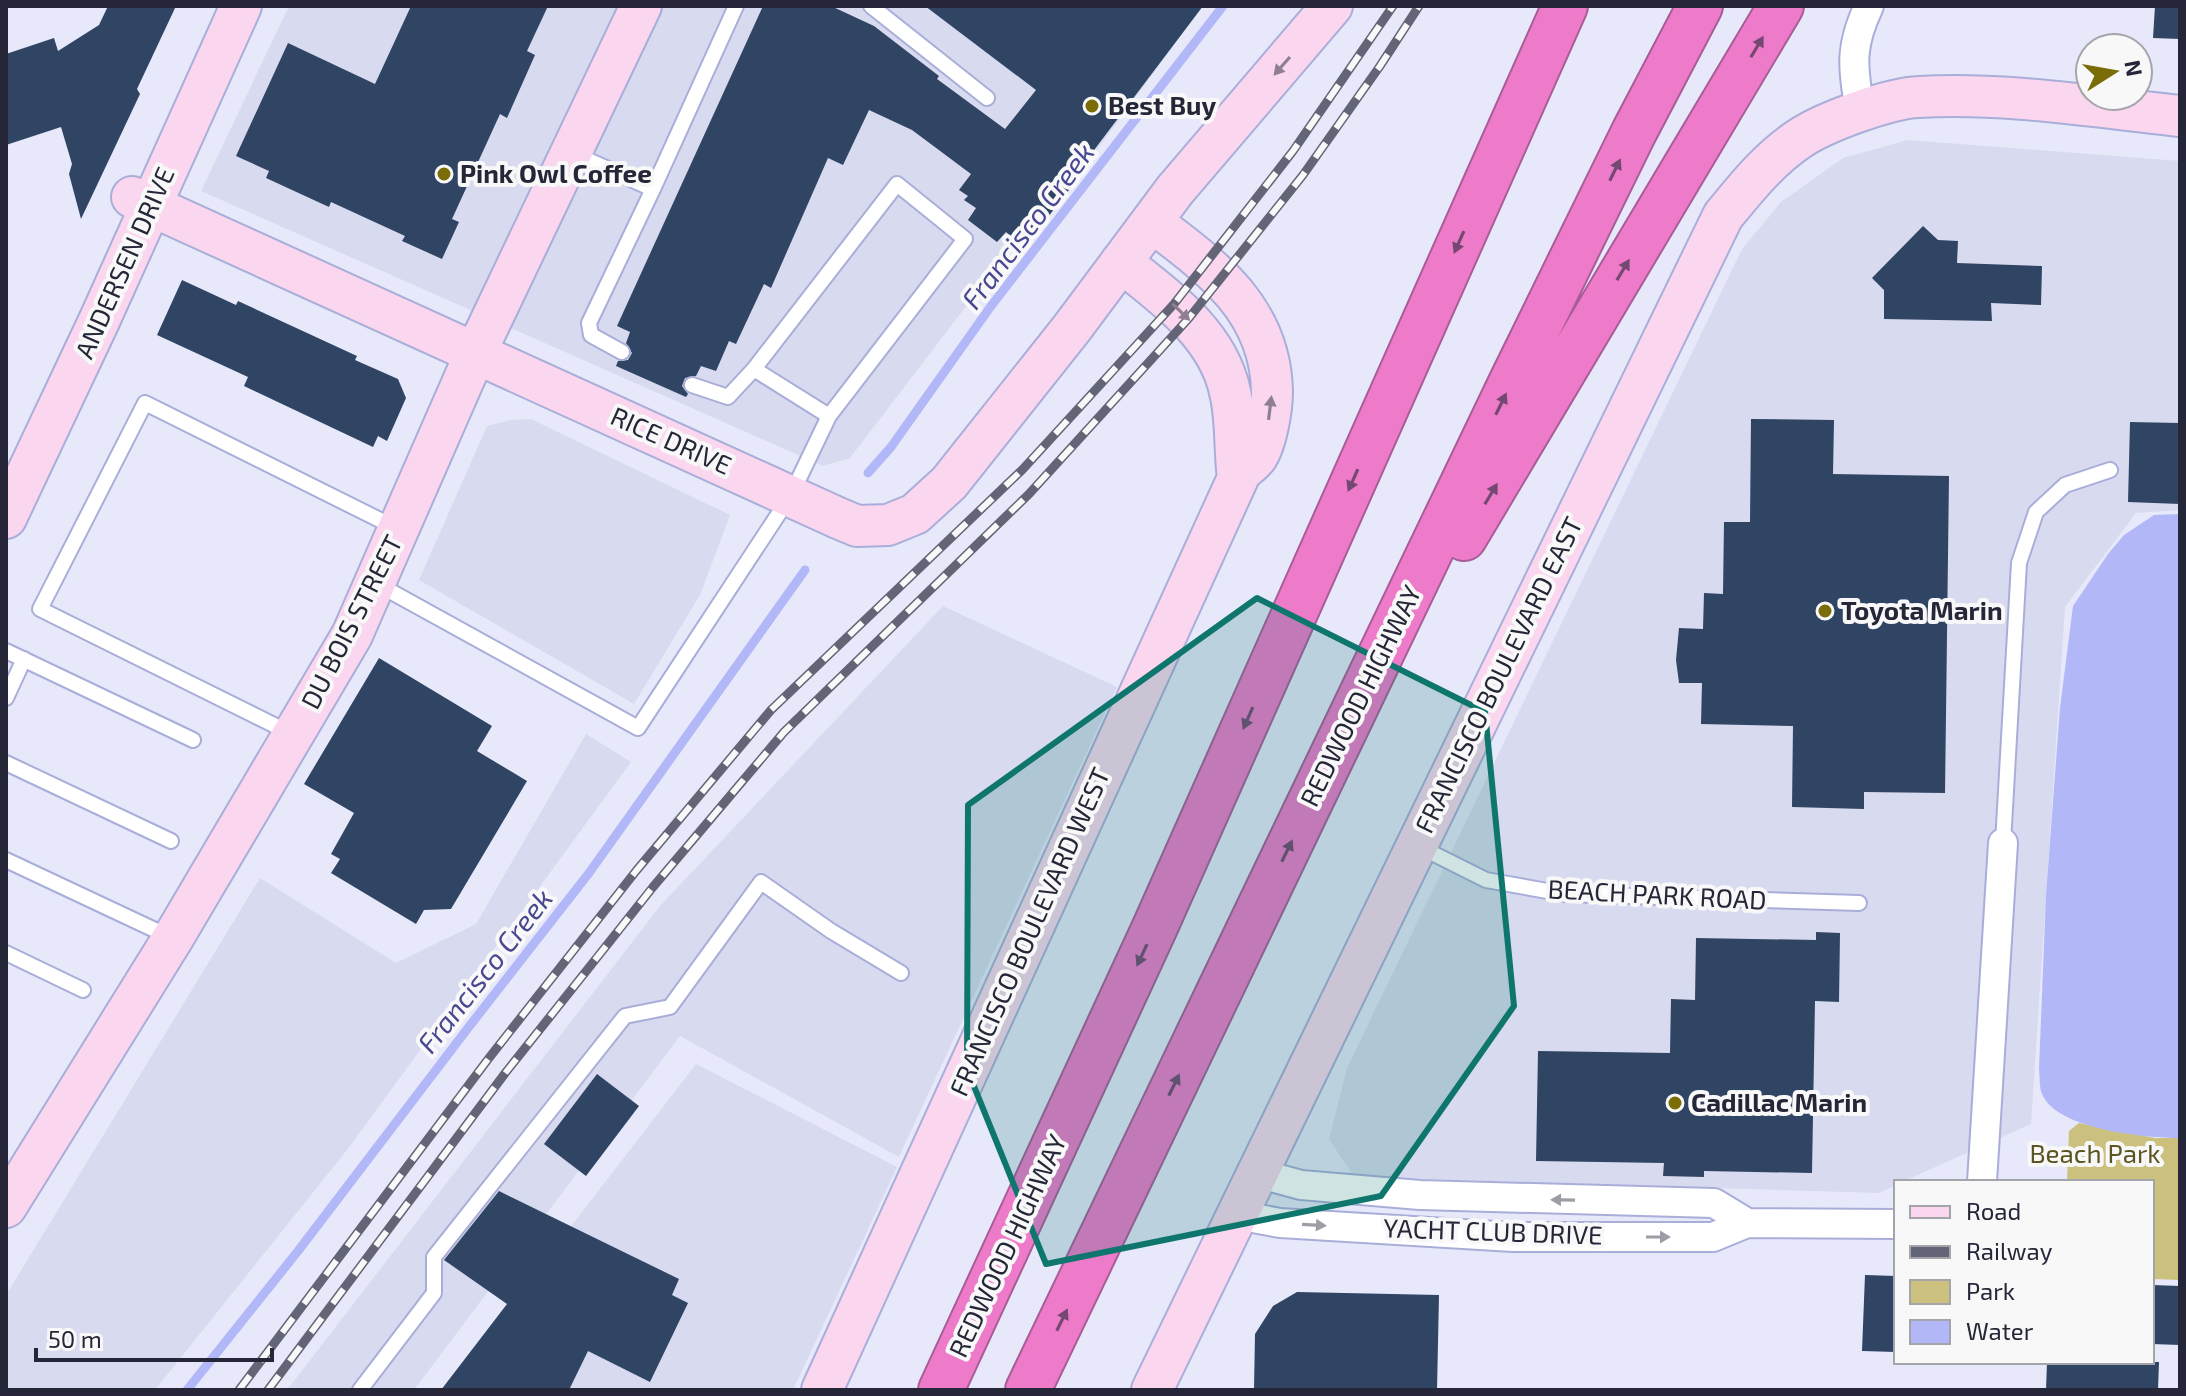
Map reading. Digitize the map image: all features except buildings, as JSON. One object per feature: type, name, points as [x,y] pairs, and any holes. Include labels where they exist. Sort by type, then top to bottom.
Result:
[{"type":"highway","points":[[1490,171],[1559,6]]},
{"type":"highway","name":"REDWOOD HIGHWAY","points":[[941,1390],[1155,927],[1565,6]]},
{"type":"highway","name":"REDWOOD HIGHWAY","points":[[1028,1390],[1536,330],[1700,6]]},
{"type":"highway","points":[[1334,752],[1781,6]]},
{"type":"street","name":"ANDERSEN DRIVE","points":[[6,518],[99,321],[218,6]]},
{"type":"street","name":"ANDERSEN DRIVE","points":[[6,465],[89,295],[142,201],[241,6]]},
{"type":"street","name":"DU BOIS STREET","points":[[6,1207],[173,938],[352,635],[475,354],[641,6]]},
{"type":"street","points":[[1121,262],[1175,190],[1332,6]]},
{"type":"street","points":[[1860,112],[1852,65],[1857,30],[1869,6]]},
{"type":"street","name":"FRANCISCO BOULEVARD EAST","points":[[1152,1390],[1723,216],[1762,169],[1801,137],[1860,112],[1916,97],[1977,98],[2180,116]]},
{"type":"street","name":"RICE DRIVE","points":[[142,201],[857,526],[888,525],[915,514],[949,483],[1121,262]]},
{"type":"street","name":"FRANCISCO BOULEVARD WEST","points":[[822,1390],[1238,475],[1258,456],[1272,409],[1269,357],[1252,316],[1222,278],[1152,222]]},
{"type":"street","name":"FRANCISCO BOULEVARD WEST","points":[[1121,262],[1189,318],[1223,371],[1230,388],[1238,475]]},
{"type":"street","points":[[1982,1180],[2003,843]]},
{"type":"street","name":"YACHT CLUB DRIVE","points":[[1257,1173],[1301,1185],[1420,1195],[1714,1203],[1747,1223]]},
{"type":"street","name":"YACHT CLUB DRIVE","points":[[1237,1215],[1280,1223],[1513,1237],[1713,1237],[1747,1223],[1894,1224]]},
{"type":"lane","points":[[622,352],[591,335],[589,323],[736,6]]},
{"type":"lane","points":[[871,6],[987,98]]},
{"type":"lane","points":[[572,153],[653,189]]},
{"type":"lane","points":[[375,583],[638,728],[791,495],[829,416],[965,239],[897,184],[754,369],[728,397],[692,385]]},
{"type":"lane","points":[[754,369],[829,416]]},
{"type":"lane","points":[[294,735],[40,609],[145,403],[399,530]]},
{"type":"lane","points":[[2003,843],[2019,563],[2036,512],[2065,485],[2110,470]]},
{"type":"lane","points":[[6,651],[193,740]]},
{"type":"lane","points":[[6,698],[24,659]]},
{"type":"lane","points":[[6,763],[171,841]]},
{"type":"lane","name":"BEACH PARK ROAD","points":[[1416,845],[1486,880],[1564,894],[1859,903]]},
{"type":"lane","points":[[6,860],[173,938]]},
{"type":"lane","points":[[360,1390],[434,1293],[434,1257],[625,1016],[670,1007],[761,882],[831,931],[901,973]]},
{"type":"lane","points":[[6,953],[83,990]]},
{"type":"highlighted area","points":[[1257,598],[1485,712],[1514,1006],[1381,1196],[1046,1264],[967,1069],[968,805]]},
{"type":"shaded area","points":[[289,6],[1203,6],[1028,243],[1021,237],[1016,241],[850,458],[823,466],[201,191]]},
{"type":"shaded area","points":[[1908,140],[2180,161],[2180,510],[2136,513],[2065,607],[2031,1124],[1906,1180],[1894,1180],[1894,1186],[1879,1193],[1354,1177],[1329,1139],[1347,1068],[1742,249],[1781,202],[1843,158]]},
{"type":"shaded area","points":[[531,419],[730,515],[700,595],[634,704],[419,580],[487,426]]},
{"type":"shaded area","points":[[943,606],[1117,687],[899,1157],[680,1036],[414,1390],[287,1390],[660,906]]},
{"type":"shaded area","points":[[586,734],[631,762],[347,1150],[155,1390],[6,1390],[6,1295],[260,878],[396,963],[476,924]]},
{"type":"shaded area","points":[[696,1064],[897,1167],[793,1390],[445,1390]]},
{"type":"green space","name":"Beach Park","points":[[2079,1123],[2155,1138],[2180,1138],[2180,1280],[2154,1279],[2154,1180],[2067,1180],[2069,1131]]},
{"type":"water","points":[[2180,514],[2180,1138],[2104,1130],[2065,1116],[2051,1106],[2042,1094],[2039,1069],[2046,895],[2060,708],[2073,606],[2124,535],[2154,515]]},
{"type":"waterway","name":"Francisco Creek","points":[[868,473],[891,447],[991,306],[1223,6]]},
{"type":"waterway","name":"Francisco Creek","points":[[187,1390],[589,873],[805,570]]},
{"type":"railway","points":[[239,1390],[489,1058],[636,871],[771,710],[1023,469],[1174,304],[1293,151],[1393,6]]},
{"type":"railway","points":[[268,1390],[506,1072],[653,887],[784,732],[1029,494],[1189,318],[1303,175],[1419,6]]},
{"type":"place","name":"Best Buy","points":[[1092,106]]},
{"type":"place","name":"Pink Owl Coffee","points":[[444,174]]},
{"type":"place","name":"Toyota Marin","points":[[1825,611]]},
{"type":"place","name":"Cadillac Marin","points":[[1675,1103]]}]
